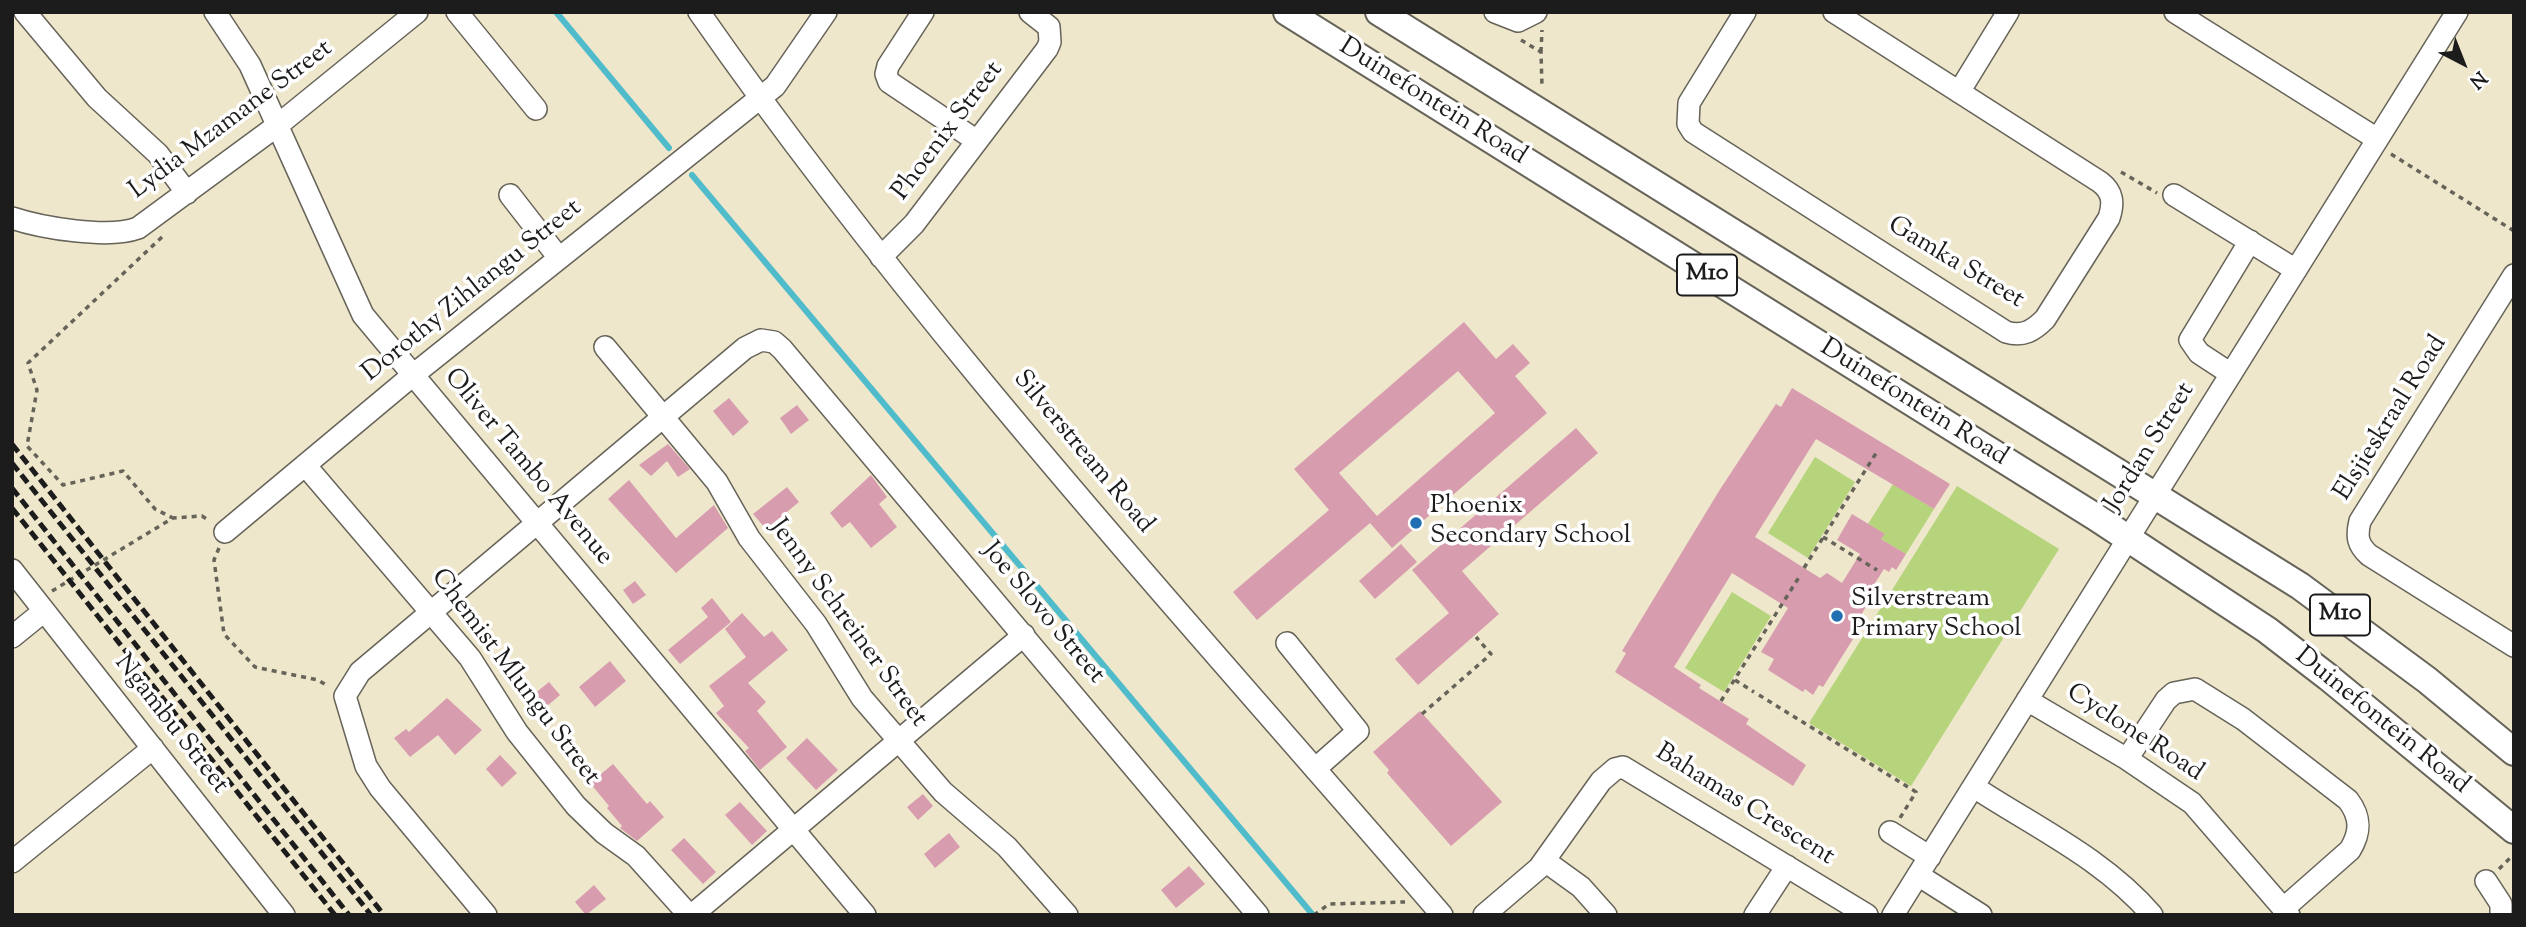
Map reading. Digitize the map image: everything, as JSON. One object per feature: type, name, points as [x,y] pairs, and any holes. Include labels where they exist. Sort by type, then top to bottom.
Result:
[{"type":"main road","name":"Duinefontein Road","points":[[1287,12],[2127,538],[2277,638],[2514,830]]},
{"type":"main road","name":"Duinefontein Road","points":[[1379,12],[2300,586],[2427,680],[2514,752]]},
{"type":"street","points":[[25,12],[97,99],[158,153],[187,193]]},
{"type":"street","name":"Oliver Tambo Avenue","points":[[215,12],[239,45],[278,125],[352,296],[370,324],[865,915]]},
{"type":"street","name":"Lydia Mzamane Street","points":[[18,220],[114,233],[126,232],[149,221],[278,125],[417,12]]},
{"type":"street","points":[[457,12],[536,109]]},
{"type":"street","name":"Silverstream Road","points":[[699,12],[760,99],[881,257],[1442,915]]},
{"type":"street","name":"Dorothy Zihlangu Street","points":[[225,532],[413,375],[760,99],[786,74],[826,12]]},
{"type":"street","points":[[923,12],[886,74],[894,88],[977,141]]},
{"type":"street","name":"Phoenix Street","points":[[881,257],[909,230],[1047,49],[1051,34],[1043,20],[1030,12]]},
{"type":"street","points":[[1495,12],[1518,21],[1539,17]]},
{"type":"street","name":"Gamka Street","points":[[1745,12],[1689,103],[1686,113],[1693,132],[2006,332],[2016,335],[2029,332],[2045,319],[2109,218],[2112,200],[2100,182],[1834,12]]},
{"type":"street","points":[[1959,92],[2008,12]]},
{"type":"street","points":[[2175,12],[2381,145]]},
{"type":"street","name":"Jordan Street","points":[[1893,915],[2295,270],[2381,145],[2457,12]]},
{"type":"street","points":[[510,195],[559,258]]},
{"type":"street","points":[[2166,195],[2295,270]]},
{"type":"street","points":[[2231,374],[2199,353],[2190,340],[2250,242]]},
{"type":"street","name":"Elsjieskraal Road","points":[[2514,275],[2360,522],[2357,532],[2358,542],[2369,555],[2514,646]]},
{"type":"street","name":"Joe Slovo Street","points":[[663,416],[754,342],[767,340],[782,349],[1258,915]]},
{"type":"street","name":"Jenny Schreiner Street","points":[[605,347],[716,482],[749,538],[802,603],[849,680],[899,743],[953,802],[1007,847],[1067,915]]},
{"type":"street","points":[[486,915],[373,779],[348,714],[345,696],[360,672],[663,416]]},
{"type":"street","name":"Chemist Mlungu Street","points":[[304,465],[478,669],[517,732],[576,806],[604,833],[636,856],[690,915]]},
{"type":"street","name":"Ngambu Street","points":[[12,570],[284,915]]},
{"type":"street","points":[[12,636],[44,611]]},
{"type":"street","points":[[690,915],[899,743],[1024,635]]},
{"type":"street","points":[[1287,643],[1358,731],[1315,769]]},
{"type":"street","points":[[2127,759],[2166,700],[2174,693],[2194,689],[2243,719],[2347,800],[2358,818],[2356,841],[2286,912]]},
{"type":"street","name":"Cyclone Road","points":[[2027,700],[2127,759],[2192,803],[2286,912]]},
{"type":"street","points":[[12,862],[153,748]]},
{"type":"street","name":"Bahamas Crescent","points":[[1484,915],[1545,862],[1601,780],[1615,769],[1623,767],[1867,915]]},
{"type":"street","points":[[1974,787],[2107,871],[2133,892],[2152,915]]},
{"type":"street","points":[[1890,832],[1930,857]]},
{"type":"street","points":[[1545,862],[1581,887],[1606,915]]},
{"type":"street","points":[[1755,915],[1787,866]]},
{"type":"street","points":[[1918,875],[1981,915]]},
{"type":"street","points":[[2486,881],[2501,904],[2501,915]]},
{"type":"path","points":[[1539,17],[1542,87]]},
{"type":"path","points":[[1510,33],[1541,52]]},
{"type":"path","points":[[2381,145],[2514,231]]},
{"type":"path","points":[[2112,171],[2119,171],[2166,195]]},
{"type":"path","points":[[149,221],[162,237],[28,363],[37,390],[27,446],[63,485],[123,471],[155,509],[173,518]]},
{"type":"path","points":[[1804,568],[1878,450]]},
{"type":"path","points":[[44,611],[52,589],[173,518],[202,516],[225,532],[215,560],[223,634],[255,667],[318,680],[345,696]]},
{"type":"path","points":[[1824,537],[1877,570]]},
{"type":"path","points":[[1721,701],[1801,574]]},
{"type":"path","points":[[1422,714],[1491,654],[1476,637]]},
{"type":"path","points":[[1734,679],[1916,792],[1890,832]]},
{"type":"path","points":[[1314,915],[1329,904],[1408,902],[1414,899]]},
{"type":"green space","points":[[1815,457],[1855,482],[1808,558],[1768,533]]},
{"type":"green space","points":[[1893,484],[1934,509],[1906,554],[1881,539],[1884,534],[1868,524]]},
{"type":"green space","points":[[1957,486],[2059,549],[1911,786],[1809,723]]},
{"type":"green space","points":[[1732,592],[1771,616],[1724,692],[1685,668]]},
{"type":"building","points":[[1464,322],[1496,359],[1513,344],[1530,363],[1515,376],[1547,413],[1392,548],[1370,523],[1257,620],[1233,592],[1329,510],[1294,469]],"holes":[[[1458,371],[1495,413],[1377,516],[1339,473]]]},
{"type":"building","points":[[1792,388],[1950,484],[1934,509],[1816,439],[1755,537],[1820,578],[1827,573],[1842,583],[1860,554],[1837,540],[1852,514],[1885,534],[1881,539],[1906,554],[1896,570],[1892,567],[1889,572],[1884,569],[1866,597],[1870,600],[1858,620],[1863,623],[1823,687],[1819,685],[1813,695],[1805,689],[1803,692],[1768,670],[1774,659],[1761,652],[1788,608],[1732,573],[1674,667],[1701,685],[1699,688],[1749,719],[1746,724],[1806,765],[1793,786],[1615,672],[1626,653],[1622,651],[1719,491],[1776,404],[1781,407]]},
{"type":"building","points":[[729,398],[749,422],[733,436],[713,411]]},
{"type":"building","points":[[797,405],[809,420],[791,434],[780,418]]},
{"type":"building","points":[[1576,428],[1598,453],[1462,571],[1499,614],[1418,685],[1395,659],[1449,613],[1412,570]]},
{"type":"building","points":[[668,444],[690,469],[678,477],[667,461],[651,476],[639,465]]},
{"type":"building","points":[[871,475],[887,497],[879,504],[897,527],[871,548],[850,522],[842,528],[830,513]]},
{"type":"building","points":[[629,480],[676,538],[714,505],[728,528],[676,573],[608,499]]},
{"type":"building","points":[[787,487],[799,502],[766,529],[753,514]]},
{"type":"building","points":[[1401,544],[1417,562],[1375,599],[1359,581]]},
{"type":"building","points":[[635,581],[646,595],[633,604],[623,590]]},
{"type":"building","points":[[712,598],[731,622],[680,664],[668,650],[708,617],[701,608]]},
{"type":"building","points":[[742,613],[764,637],[772,631],[788,650],[748,683],[766,702],[757,711],[787,747],[760,770],[745,751],[749,748],[716,713],[724,706],[709,686],[746,657],[725,629]]},
{"type":"building","points":[[610,661],[626,681],[595,707],[579,687]]},
{"type":"building","points":[[549,682],[560,695],[539,713],[528,699]]},
{"type":"building","points":[[447,698],[482,730],[455,755],[438,735],[410,757],[394,738],[406,729],[409,732]]},
{"type":"building","points":[[1420,711],[1502,802],[1451,846],[1387,773],[1389,770],[1373,752]]},
{"type":"building","points":[[807,738],[838,770],[816,790],[786,758]]},
{"type":"building","points":[[500,755],[517,773],[502,787],[486,769]]},
{"type":"building","points":[[613,764],[647,804],[650,801],[664,817],[637,841],[620,828],[622,826],[607,808],[609,806],[590,783]]},
{"type":"building","points":[[923,794],[933,806],[918,820],[907,807]]},
{"type":"building","points":[[740,802],[767,831],[752,845],[725,815]]},
{"type":"building","points":[[949,833],[960,847],[935,868],[924,854]]},
{"type":"building","points":[[684,838],[716,872],[703,884],[671,850]]},
{"type":"building","points":[[1189,866],[1205,884],[1176,908],[1161,890]]},
{"type":"building","points":[[594,885],[606,899],[586,915],[575,902]]},
{"type":"waterway","points":[[556,12],[669,148]]},
{"type":"waterway","points":[[692,175],[1313,915]]},
{"type":"railway","points":[[12,444],[384,915]]},
{"type":"railway","points":[[12,463],[371,915]]},
{"type":"railway","points":[[12,488],[349,915]]},
{"type":"railway","points":[[12,508],[335,915]]},
{"type":"place","name":"Phoenix Secondary School","points":[[1416,523]]},
{"type":"place","name":"Silverstream Primary School","points":[[1837,616]]}]
